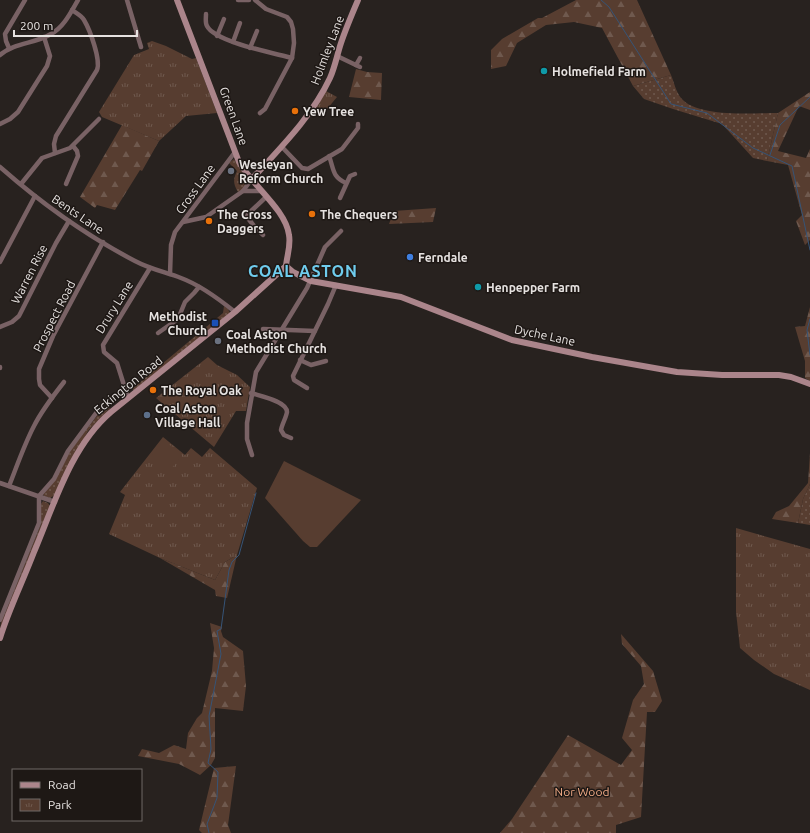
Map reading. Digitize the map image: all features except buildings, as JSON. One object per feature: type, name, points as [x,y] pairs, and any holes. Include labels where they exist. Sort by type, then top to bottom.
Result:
[{"type":"main road","name":"Green Lane","points":[[177,0],[242,167],[282,217],[288,229],[289,245],[286,266]]},
{"type":"main road","name":"Holmley Lane","points":[[251,180],[282,147],[319,98],[333,72],[337,56],[358,0]]},
{"type":"main road","name":"Dyche Lane","points":[[286,266],[293,272],[311,280],[400,297],[512,340],[676,372],[722,375],[779,375],[791,377],[810,384]]},
{"type":"main road","name":"Eckington Road","points":[[0,638],[55,502],[69,470],[87,438],[101,420],[235,312],[286,266]]},
{"type":"street","points":[[9,48],[6,41],[6,34],[25,0]]},
{"type":"street","points":[[0,55],[9,48],[52,34],[59,28],[78,0]]},
{"type":"street","points":[[127,0],[141,47]]},
{"type":"street","points":[[238,0],[249,0]]},
{"type":"street","points":[[255,0],[263,7],[290,19],[294,36],[292,58],[265,109],[260,113]]},
{"type":"street","points":[[55,153],[54,144],[56,136],[97,70],[99,63],[84,20],[72,10]]},
{"type":"street","points":[[206,14],[207,27],[217,36],[250,48],[292,58]]},
{"type":"street","points":[[217,36],[224,19]]},
{"type":"street","points":[[233,42],[240,23]]},
{"type":"street","points":[[250,48],[257,31]]},
{"type":"street","points":[[0,124],[10,119],[18,112],[47,66],[50,56],[44,37]]},
{"type":"street","points":[[337,56],[358,66],[360,58]]},
{"type":"street","points":[[21,184],[42,158],[66,150],[72,146],[99,118]]},
{"type":"street","points":[[282,147],[305,169],[312,168],[342,149],[350,133],[358,128],[358,124]]},
{"type":"street","points":[[66,184],[78,156],[77,151],[72,146]]},
{"type":"street","name":"Cross Lane","points":[[170,274],[172,238],[175,232],[235,152]]},
{"type":"street","points":[[329,156],[336,176],[346,183]]},
{"type":"street","name":"Bents Lane","points":[[0,167],[35,196],[69,221],[136,262],[170,274]]},
{"type":"street","points":[[340,198],[350,176],[355,174]]},
{"type":"street","points":[[183,222],[197,220],[211,214],[243,191],[251,180]]},
{"type":"street","points":[[243,191],[261,191]]},
{"type":"street","points":[[0,262],[35,196]]},
{"type":"street","points":[[263,235],[247,217],[248,214],[266,198]]},
{"type":"street","points":[[192,210],[197,220]]},
{"type":"street","name":"Warren Rise","points":[[0,327],[12,322],[19,316],[56,243],[69,221]]},
{"type":"street","points":[[252,455],[247,439],[247,431],[251,393],[256,372],[311,280],[322,254],[340,231]]},
{"type":"street","name":"Prospect Road","points":[[52,398],[40,385],[38,379],[39,369],[53,336],[103,242]]},
{"type":"street","name":"Drury Lane","points":[[128,398],[119,366],[104,352],[103,345],[150,268]]},
{"type":"street","points":[[170,274],[182,278],[199,287],[235,312]]},
{"type":"street","points":[[307,388],[292,377],[336,285]]},
{"type":"street","points":[[158,333],[163,327],[178,320],[185,302],[199,287]]},
{"type":"street","points":[[263,329],[315,331]]},
{"type":"street","points":[[300,360],[311,365],[326,361]]},
{"type":"street","points":[[9,486],[30,434],[52,398],[64,382]]},
{"type":"street","points":[[251,393],[279,402],[284,406],[287,411],[281,430],[284,435],[291,438]]},
{"type":"street","name":"Eckington Road","points":[[39,496],[54,479],[68,451],[99,409]]},
{"type":"street","points":[[0,483],[55,502]]},
{"type":"street","points":[[0,620],[40,523],[39,496]]},
{"type":"green space","points":[[576,0],[637,0],[671,75],[633,86],[602,28],[574,22],[546,25],[517,43],[506,66],[491,69],[491,50],[502,39],[538,18],[542,18]]},
{"type":"green space","points":[[152,41],[192,59],[196,58],[217,113],[186,116],[159,141],[102,117],[99,112],[134,55],[149,49],[147,43]]},
{"type":"green space","points":[[356,69],[367,72],[382,73],[381,100],[349,97]]},
{"type":"green space","points":[[671,75],[679,96],[689,104],[700,109],[713,112],[741,114],[778,113],[767,161],[753,158],[722,124],[644,99],[633,86]]},
{"type":"green space","points":[[326,91],[337,97],[323,114],[315,109]]},
{"type":"green space","points":[[810,92],[810,110],[799,106],[778,151],[806,158],[810,149],[810,240],[805,245],[796,221],[802,215],[788,165],[767,161],[778,113]]},
{"type":"green space","points":[[122,125],[159,141],[142,171],[140,170],[115,210],[97,205],[95,208],[80,197]]},
{"type":"green space","points":[[234,159],[248,180],[243,189],[238,192],[234,182],[237,171],[229,163]]},
{"type":"green space","points":[[436,208],[433,222],[389,224],[394,211]]},
{"type":"green space","points":[[224,306],[230,313],[134,390],[132,389],[223,313]]},
{"type":"green space","points":[[810,307],[810,381],[805,378],[805,361],[795,327],[805,326]]},
{"type":"green space","points":[[208,357],[217,365],[237,375],[250,387],[246,411],[236,411],[214,447],[156,398]]},
{"type":"green space","points":[[104,407],[110,408],[88,431],[55,495],[50,498],[44,496],[43,494],[74,445]]},
{"type":"green space","points":[[163,437],[185,455],[191,448],[202,457],[210,448],[257,488],[237,555],[225,562],[215,580],[160,558],[109,534],[125,495],[120,492]]},
{"type":"green space","points":[[164,440],[182,455],[167,474],[149,459]]},
{"type":"green space","points":[[810,453],[810,484],[803,499],[798,523],[772,519],[776,512],[789,506],[808,483]]},
{"type":"green space","points":[[284,461],[361,500],[317,547],[310,547],[303,541],[265,498]]},
{"type":"green space","points":[[810,484],[810,525],[798,523],[803,499]]},
{"type":"green space","points":[[43,501],[48,503],[50,506],[0,630],[1,622],[41,524],[41,504]]},
{"type":"green space","points":[[736,528],[810,549],[810,690],[774,674],[740,648],[736,612]]},
{"type":"green space","points":[[237,555],[227,598],[216,596],[215,590],[160,558],[215,580],[225,562]]},
{"type":"green space","points":[[210,623],[222,627],[221,631],[223,637],[243,651],[246,686],[243,711],[215,708],[215,758],[211,765],[200,775],[179,764],[138,756],[142,749],[159,753],[174,745],[186,749],[188,733],[197,718],[202,713],[212,671],[214,648]]},
{"type":"green space","name":"Nor Wood","points":[[621,634],[653,671],[662,701],[655,712],[647,712],[641,817],[616,825],[616,833],[500,833],[512,819],[568,735],[621,765],[632,750],[622,738],[633,700],[644,684],[641,666],[622,644]]},
{"type":"green space","points":[[236,766],[228,825],[231,833],[202,833],[199,830],[214,768]]},
{"type":"waterway","points":[[601,0],[609,7],[671,104],[707,113],[753,148],[792,166],[810,250]]},
{"type":"waterway","points":[[770,155],[780,125],[810,97]]},
{"type":"waterway","points":[[810,319],[807,330],[810,355]]},
{"type":"waterway","points":[[209,833],[207,824],[217,798],[218,772],[208,763],[211,749],[209,716],[221,654],[217,631],[221,629],[229,570],[232,562],[239,555],[256,493]]},
{"type":"place","name":"Holmefield Farm","points":[[544,71]]},
{"type":"place","name":"Yew Tree","points":[[295,111]]},
{"type":"place","name":"Wesleyan Reform Church","points":[[231,171]]},
{"type":"place","name":"The Chequers","points":[[312,214]]},
{"type":"place","name":"The Cross Daggers","points":[[209,221]]},
{"type":"place","name":"Ferndale","points":[[410,257]]},
{"type":"place","name":"Henpepper Farm","points":[[478,287]]},
{"type":"place","name":"Methodist Church","points":[[215,323]]},
{"type":"place","name":"Coal Aston Methodist Church","points":[[218,341]]},
{"type":"place","name":"The Royal Oak","points":[[153,390]]},
{"type":"place","name":"Coal Aston Village Hall","points":[[147,415]]},
{"type":"district","name":"COAL ASTON","points":[[303,271]]}]
